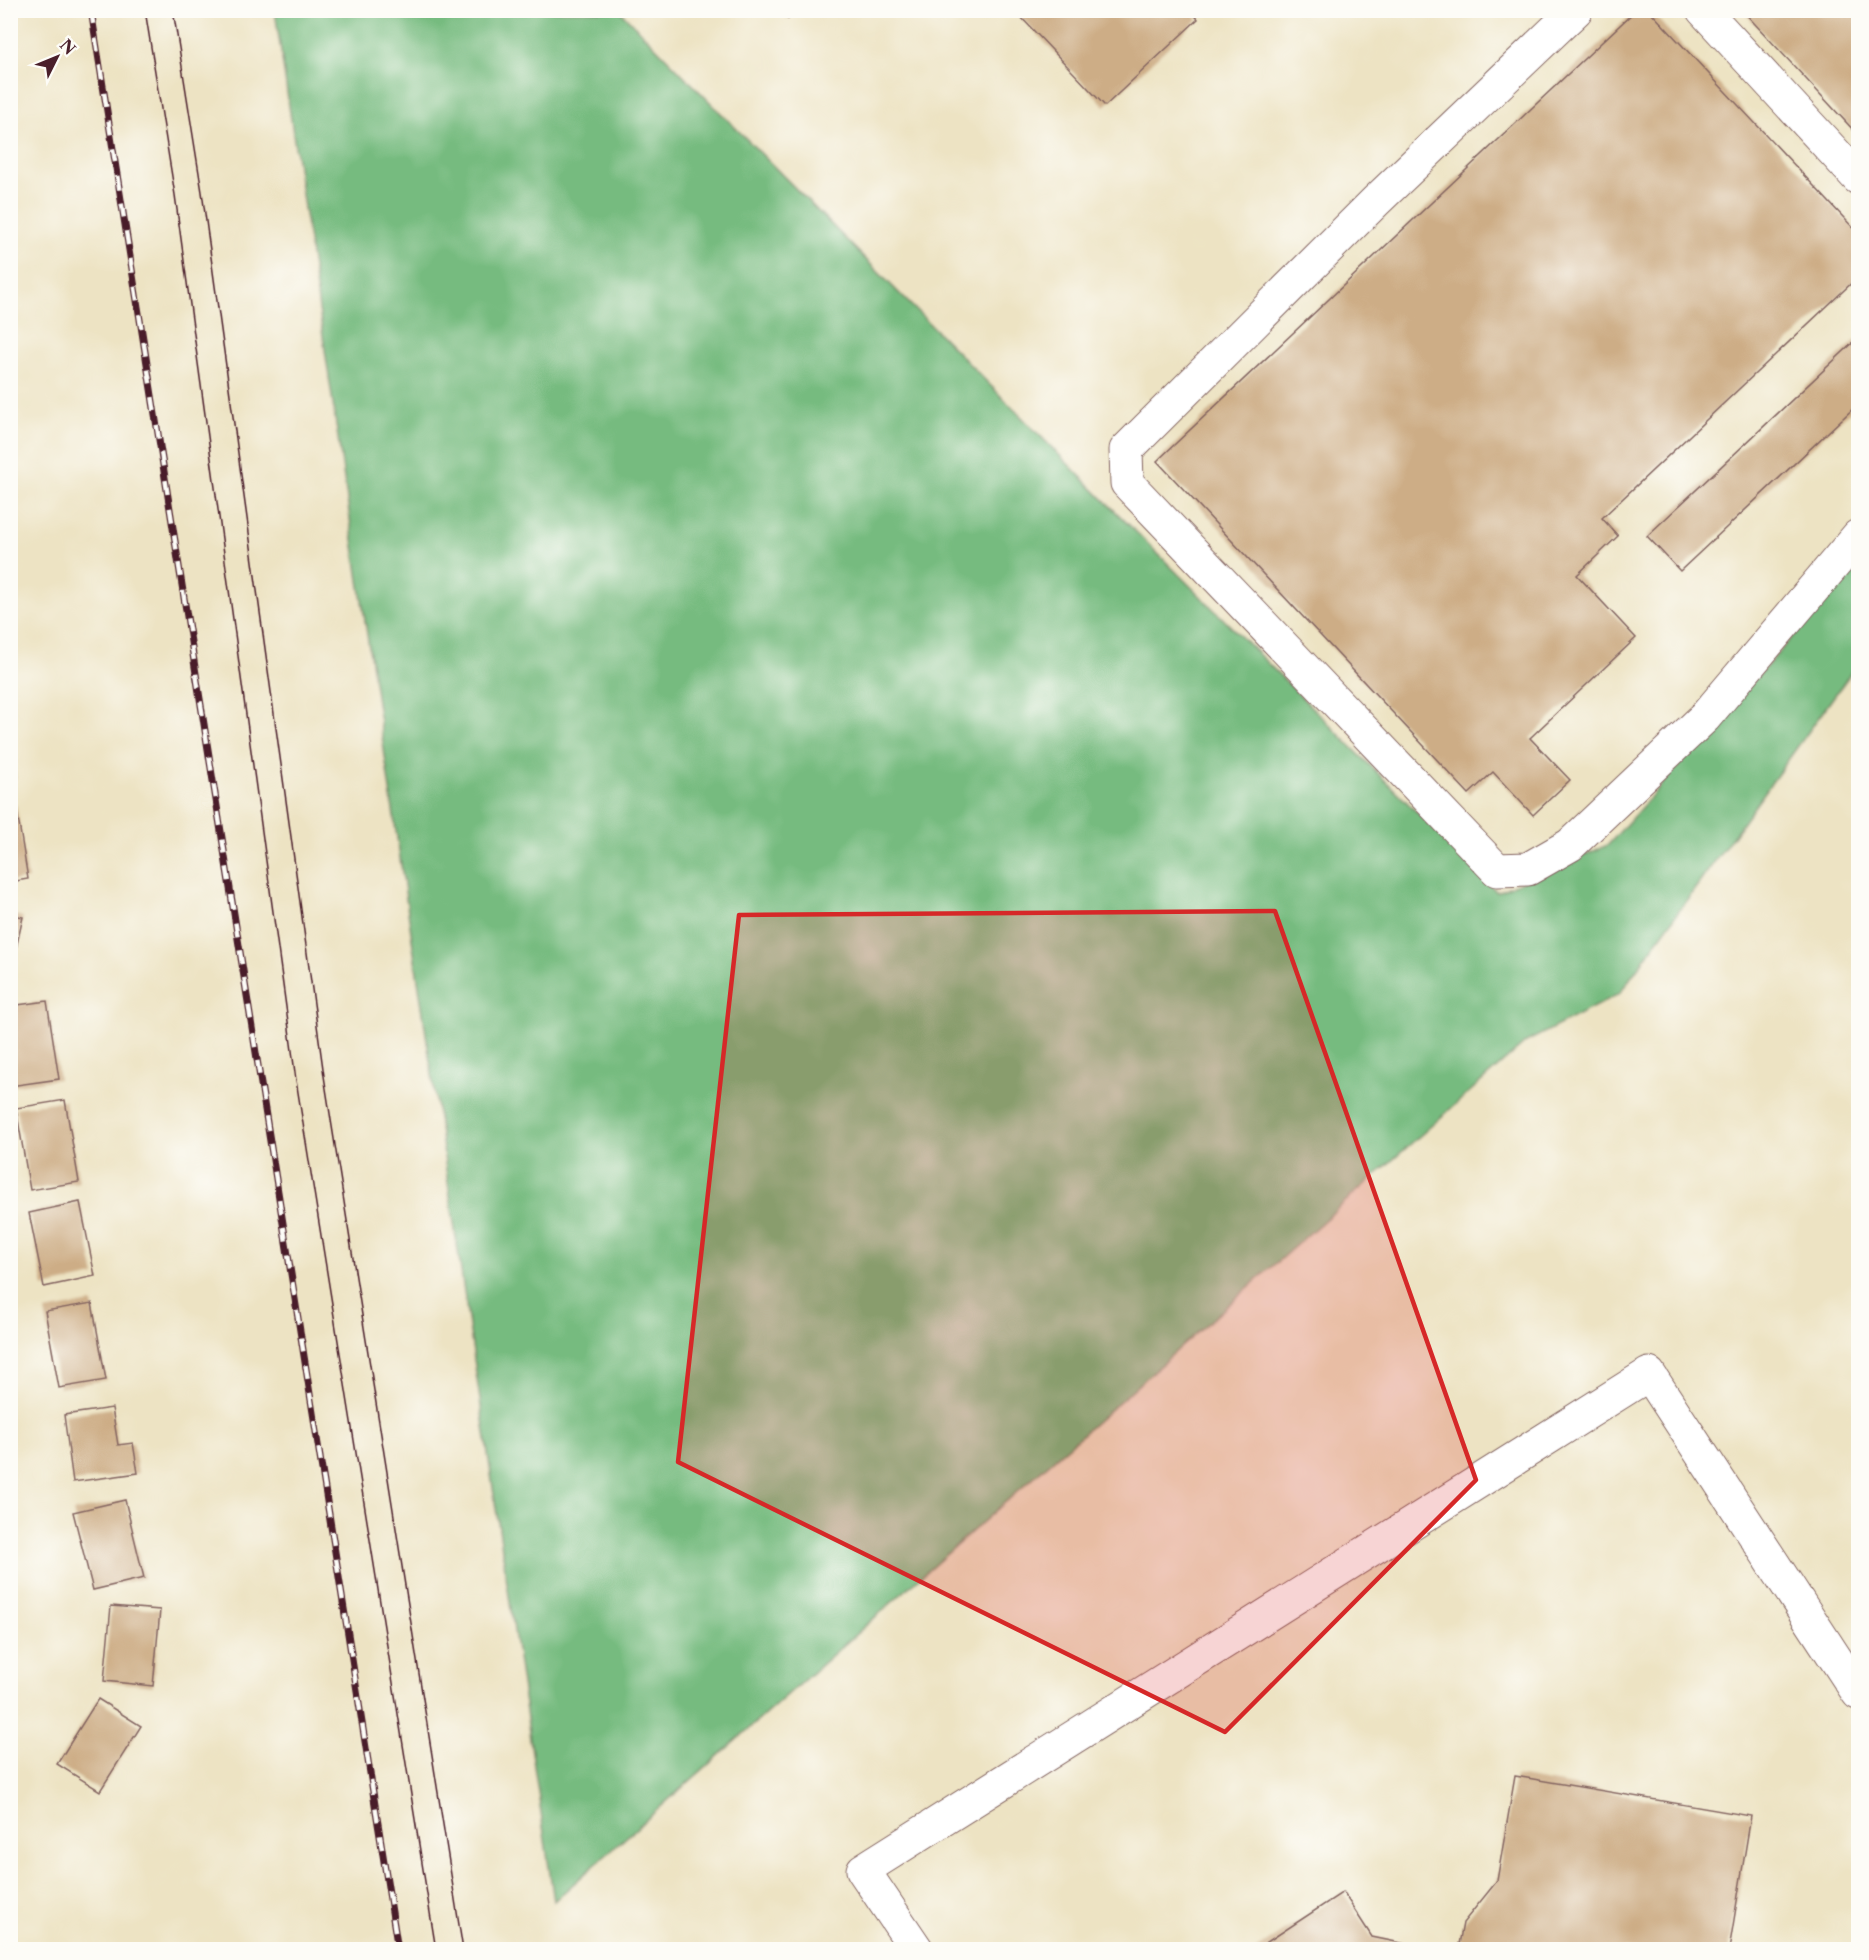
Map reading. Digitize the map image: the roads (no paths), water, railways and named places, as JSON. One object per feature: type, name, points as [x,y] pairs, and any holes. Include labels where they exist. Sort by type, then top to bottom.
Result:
[{"type":"lane","points":[[1576,10],[1376,201],[1126,450],[1127,483],[1497,870],[1528,869],[1570,845],[1705,717],[1858,536]]},
{"type":"lane","points":[[1703,10],[1858,178]]},
{"type":"lane","points":[[917,1950],[863,1870],[1649,1374],[1858,1692]]},
{"type":"tram line","points":[[145,10],[175,195],[296,1080],[436,1950]]},
{"type":"tram line","points":[[173,10],[202,192],[324,1076],[463,1950]]},
{"type":"railway","points":[[91,10],[398,1950]]}]
